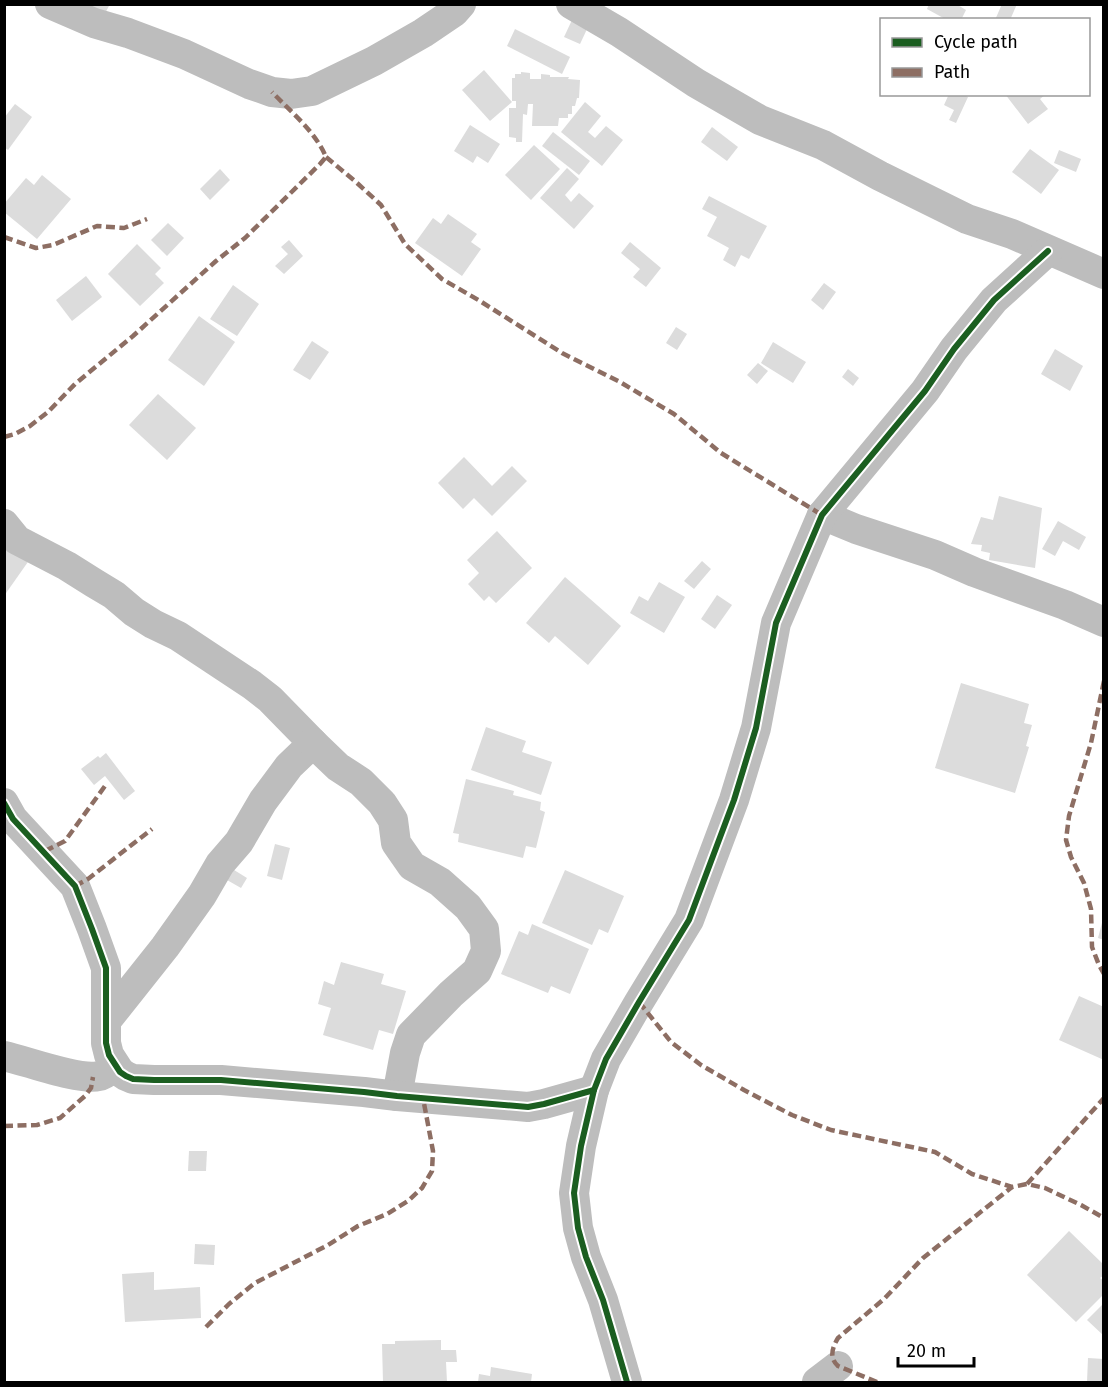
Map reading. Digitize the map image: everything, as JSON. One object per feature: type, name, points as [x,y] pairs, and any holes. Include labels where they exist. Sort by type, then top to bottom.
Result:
[{"type":"street","points":[[50,4],[93,23],[128,33],[184,54],[249,84],[272,92],[291,94],[312,90],[374,61],[423,33],[454,12],[461,4]]},
{"type":"street","points":[[571,4],[619,32],[696,83],[760,120],[823,145],[967,219],[1011,234],[1104,274]]},
{"type":"street","points":[[627,1383],[603,1300],[583,1247],[578,1228],[574,1193],[581,1146],[594,1090],[606,1059],[689,920],[734,800],[756,728],[776,623],[822,515],[925,391],[954,349],[994,300],[1048,251]]},
{"type":"street","points":[[822,515],[856,529],[935,555],[1104,622]]},
{"type":"street","points":[[4,524],[17,540],[67,566],[153,624],[178,636],[270,699],[338,767],[360,782],[382,803],[393,820],[396,843],[412,866],[440,882],[468,907],[484,929],[486,951],[477,971],[411,1035],[405,1053],[397,1096]]},
{"type":"street","points":[[107,1020],[165,947],[289,766],[313,743]]},
{"type":"street","points":[[4,803],[13,819],[75,886],[106,968],[106,1043],[109,1055],[120,1072],[133,1078],[221,1080],[528,1107],[594,1090]]},
{"type":"street","points":[[4,1056],[69,1074],[93,1077],[105,1074],[115,1066]]},
{"type":"building","points":[[88,4],[110,4],[101,21]]},
{"type":"building","points":[[929,4],[956,4],[966,10],[962,18],[943,18],[927,9]]},
{"type":"building","points":[[1002,4],[1017,4],[1011,18],[996,18]]},
{"type":"building","points":[[572,20],[588,27],[580,44],[564,37]]},
{"type":"building","points":[[515,29],[570,57],[562,74],[507,46]]},
{"type":"building","points":[[484,70],[512,102],[490,121],[462,90]]},
{"type":"building","points":[[521,72],[530,73],[530,79],[541,79],[541,74],[580,80],[579,98],[575,106],[572,106],[572,114],[568,114],[568,118],[559,118],[558,126],[532,126],[533,104],[528,104],[527,115],[523,114],[522,142],[516,142],[516,138],[509,137],[509,108],[516,108],[516,101],[512,101],[512,78]]},
{"type":"building","points":[[948,96],[968,97],[956,123],[949,120],[954,110],[944,105]]},
{"type":"building","points":[[1007,96],[1044,96],[1040,99],[1048,109],[1028,124]]},
{"type":"building","points":[[585,102],[601,116],[588,132],[595,138],[606,126],[623,140],[602,166],[561,132]]},
{"type":"building","points":[[15,104],[32,117],[8,150],[4,147],[4,118]]},
{"type":"building","points":[[470,125],[500,144],[488,163],[477,156],[473,163],[454,151]]},
{"type":"building","points":[[712,127],[738,147],[727,161],[701,142]]},
{"type":"building","points":[[553,132],[590,161],[579,175],[542,146]]},
{"type":"building","points":[[534,145],[560,169],[531,200],[505,175]]},
{"type":"building","points":[[1030,149],[1059,170],[1041,194],[1012,172]]},
{"type":"building","points":[[1059,150],[1081,159],[1076,172],[1054,163]]},
{"type":"building","points":[[567,168],[579,179],[565,195],[571,202],[579,193],[594,206],[574,229],[540,198]]},
{"type":"building","points":[[220,169],[230,180],[210,200],[200,189]]},
{"type":"building","points":[[42,175],[71,199],[37,239],[4,212],[4,204],[26,178],[34,185]]},
{"type":"building","points":[[709,196],[767,226],[749,259],[741,255],[735,267],[723,260],[729,248],[707,236],[717,217],[702,209]]},
{"type":"building","points":[[448,214],[477,234],[471,242],[481,249],[462,276],[415,243],[433,218],[441,224]]},
{"type":"building","points":[[168,223],[184,238],[167,256],[151,240]]},
{"type":"building","points":[[289,240],[303,256],[284,274],[275,266],[288,254],[281,247]]},
{"type":"building","points":[[630,242],[661,268],[646,287],[633,277],[640,269],[621,253]]},
{"type":"building","points":[[137,244],[161,268],[155,274],[164,283],[140,306],[108,274]]},
{"type":"building","points":[[86,276],[102,297],[72,321],[56,300]]},
{"type":"building","points":[[824,283],[836,292],[823,310],[811,300]]},
{"type":"building","points":[[233,285],[259,304],[237,336],[210,319]]},
{"type":"building","points":[[199,316],[235,342],[204,386],[168,360]]},
{"type":"building","points":[[676,327],[687,334],[677,350],[666,343]]},
{"type":"building","points":[[312,341],[329,352],[310,380],[293,370]]},
{"type":"building","points":[[773,342],[806,362],[793,383],[761,363]]},
{"type":"building","points":[[1055,349],[1083,366],[1070,391],[1041,374]]},
{"type":"building","points":[[758,363],[768,371],[757,384],[747,375]]},
{"type":"building","points":[[848,369],[859,378],[853,386],[842,377]]},
{"type":"building","points":[[158,394],[196,428],[167,460],[129,425]]},
{"type":"building","points":[[464,457],[492,486],[512,466],[527,481],[492,516],[474,498],[463,509],[438,483]]},
{"type":"building","points":[[999,496],[1042,508],[1035,568],[989,560],[990,553],[981,551],[982,545],[971,544],[981,517],[993,520]]},
{"type":"building","points":[[1058,521],[1086,537],[1079,550],[1063,541],[1055,556],[1042,549]]},
{"type":"building","points":[[497,531],[532,568],[496,603],[489,596],[484,601],[468,584],[479,573],[467,560]]},
{"type":"building","points":[[9,543],[30,559],[4,596],[4,549]]},
{"type":"building","points":[[702,561],[711,569],[694,589],[684,581]]},
{"type":"building","points":[[565,577],[621,626],[588,665],[555,636],[549,643],[526,623]]},
{"type":"building","points":[[659,582],[685,597],[664,633],[630,613],[639,596],[648,601]]},
{"type":"building","points":[[717,595],[732,605],[715,629],[701,619]]},
{"type":"building","points":[[961,683],[1029,704],[1024,723],[1032,725],[1026,746],[1029,747],[1015,793],[935,768]]},
{"type":"building","points":[[486,727],[526,741],[522,752],[552,762],[541,795],[471,770]]},
{"type":"building","points":[[106,753],[135,791],[124,800],[105,776],[94,785],[81,769]]},
{"type":"building","points":[[466,779],[514,791],[513,795],[541,802],[540,810],[545,812],[536,848],[526,846],[523,858],[458,842],[459,834],[453,833]]},
{"type":"building","points":[[275,844],[290,848],[282,880],[267,876]]},
{"type":"building","points":[[226,865],[247,878],[241,888],[220,876]]},
{"type":"building","points":[[565,870],[624,896],[608,933],[599,929],[592,945],[542,923]]},
{"type":"building","points":[[1104,919],[1104,940],[1098,938]]},
{"type":"building","points":[[532,924],[589,949],[570,994],[551,986],[548,993],[501,974],[519,931],[528,935]]},
{"type":"building","points":[[341,962],[384,974],[381,984],[406,991],[393,1034],[379,1030],[373,1050],[323,1035],[331,1008],[318,1004],[324,981],[334,985]]},
{"type":"building","points":[[1079,996],[1104,1007],[1104,1060],[1059,1040]]},
{"type":"building","points":[[189,1151],[207,1151],[206,1171],[188,1171]]},
{"type":"building","points":[[1069,1231],[1104,1265],[1104,1275],[1100,1278],[1104,1281],[1104,1294],[1076,1322],[1027,1275]]},
{"type":"building","points":[[195,1244],[215,1245],[214,1265],[194,1264]]},
{"type":"building","points":[[154,1272],[154,1290],[200,1287],[201,1318],[125,1322],[122,1274]]},
{"type":"building","points":[[1104,1303],[1104,1336],[1087,1320]]},
{"type":"building","points":[[441,1340],[441,1350],[456,1350],[457,1362],[446,1362],[447,1382],[383,1382],[382,1344],[395,1344],[395,1341]]},
{"type":"building","points":[[1088,1358],[1104,1359],[1104,1382],[1087,1382]]},
{"type":"building","points":[[491,1367],[532,1374],[531,1382],[478,1382],[479,1374],[490,1376]]},
{"type":"marked path","points":[[4,437],[30,426],[48,412],[75,384],[245,238],[326,157],[309,130],[272,92]]},
{"type":"marked path","points":[[326,157],[381,205],[405,244],[442,279],[562,353],[620,382],[674,414],[721,453],[822,515]]},
{"type":"marked path","points":[[4,237],[36,248],[53,245],[97,226],[124,228],[147,219]]},
{"type":"marked path","points":[[1104,681],[1091,743],[1069,816],[1066,840],[1071,857],[1084,883],[1091,909],[1092,947],[1104,974]]},
{"type":"marked path","points":[[45,851],[65,841],[105,786]]},
{"type":"marked path","points":[[75,886],[88,879],[152,829]]},
{"type":"marked path","points":[[639,1002],[671,1042],[701,1065],[792,1115],[831,1130],[935,1152],[972,1174],[1012,1187],[1027,1184],[1045,1188],[1104,1218]]},
{"type":"marked path","points":[[4,1126],[37,1125],[60,1118],[85,1096],[91,1088],[93,1077]]},
{"type":"marked path","points":[[206,1327],[255,1283],[328,1245],[358,1226],[387,1214],[408,1201],[422,1188],[432,1171],[433,1151],[423,1098]]},
{"type":"marked path","points":[[1027,1184],[1104,1098]]},
{"type":"marked path","points":[[877,1382],[835,1363],[832,1353],[838,1338],[884,1299],[923,1258],[1012,1187]]},
{"type":"cycle path","points":[[627,1382],[603,1300],[586,1257],[578,1228],[574,1193],[581,1146],[594,1090],[606,1059],[689,920],[734,800],[756,728],[776,623],[822,515],[925,391],[954,349],[994,300],[1048,251]]},
{"type":"cycle path","points":[[4,803],[13,819],[75,886],[106,968],[106,1043],[109,1055],[120,1072],[126,1076],[133,1079],[154,1080],[221,1080],[528,1107],[594,1090]]}]
